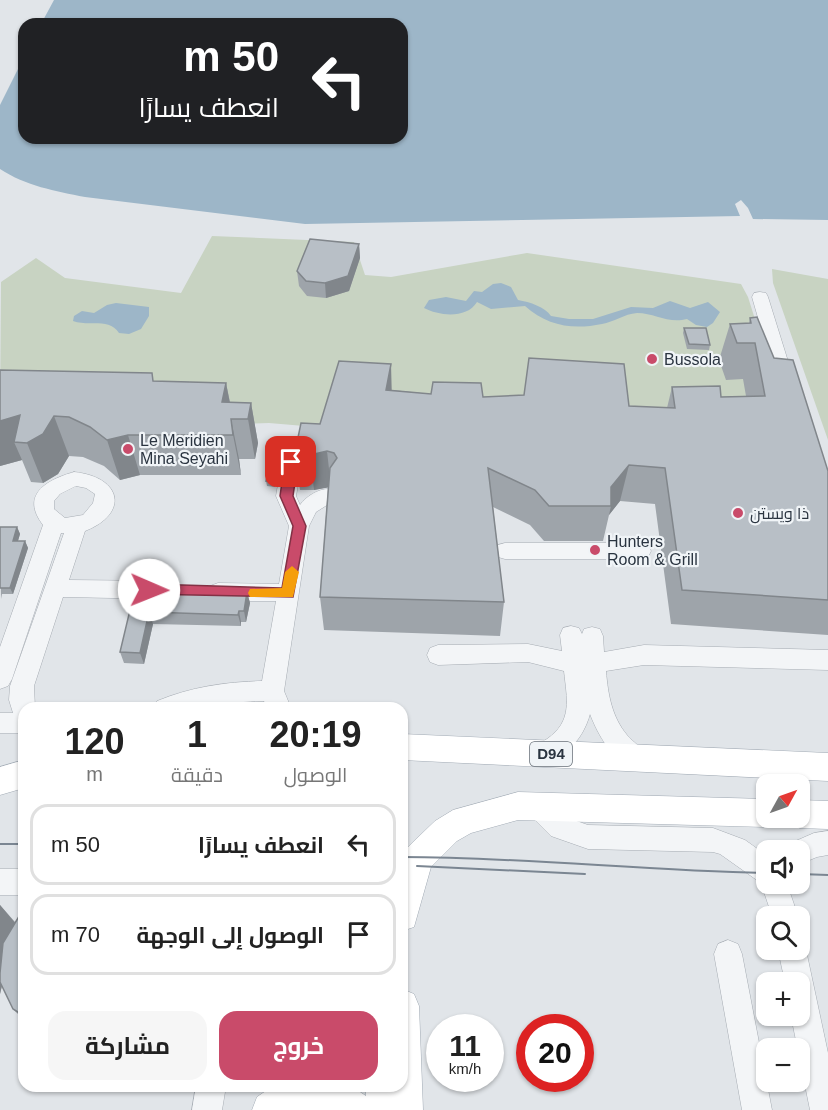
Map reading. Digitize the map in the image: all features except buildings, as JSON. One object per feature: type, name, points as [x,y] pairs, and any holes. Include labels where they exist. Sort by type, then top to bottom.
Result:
[{"type":"main road","name":"D94","points":[[408,747],[828,767]]},
{"type":"main road","points":[[0,781],[18,776]]},
{"type":"main road","points":[[408,892],[415,866],[431,843],[464,820],[529,807],[756,813]]},
{"type":"main road","points":[[810,814],[828,815]]},
{"type":"main road","points":[[270,1110],[283,1098],[304,1092],[328,1093],[354,1110]]},
{"type":"main road","points":[[384,1092],[385,1110]]},
{"type":"main road","points":[[404,1092],[405,1110]]},
{"type":"street","points":[[760,297],[794,408]]},
{"type":"street","points":[[291,462],[286,496],[300,526]]},
{"type":"street","points":[[74,479],[87,480],[98,484],[105,492],[105,502],[99,512],[89,520],[77,525],[54,524],[48,521],[41,511],[42,501],[49,491],[60,483],[74,479]]},
{"type":"street","points":[[182,702],[216,693],[276,700],[288,593],[300,526],[309,507],[328,495]]},
{"type":"street","points":[[0,680],[54,524]]},
{"type":"street","points":[[22,702],[11,686],[55,590],[77,525]]},
{"type":"street","points":[[505,551],[641,550]]},
{"type":"street","points":[[30,591],[288,593]]},
{"type":"street","points":[[542,754],[564,740],[579,717],[584,664],[582,636]]},
{"type":"street","points":[[438,656],[528,654],[584,664],[644,655],[828,660]]},
{"type":"street","points":[[584,664],[602,718],[618,744],[634,757]]},
{"type":"street","points":[[0,723],[18,723]]},
{"type":"street","points":[[529,807],[560,827],[588,837],[713,840],[743,851],[756,863]]},
{"type":"street","points":[[810,847],[828,843]]},
{"type":"street","points":[[0,882],[18,882]]},
{"type":"street","points":[[728,954],[757,1110]]},
{"type":"street","points":[[809,1026],[825,1099]]},
{"type":"street","points":[[207,1110],[210,1092]]},
{"type":"green space","points":[[212,236],[354,242],[365,275],[391,277],[527,253],[741,284],[748,297],[784,412],[375,432],[269,423],[229,424],[0,415],[1,282],[36,258],[65,278],[181,293]]},
{"type":"green space","points":[[772,269],[828,279],[828,440],[773,283]]},
{"type":"water","points":[[54,0],[828,0],[828,220],[753,219],[741,200],[735,204],[740,216],[305,224],[85,197],[41,187],[20,180],[0,169],[0,105],[18,69],[18,144],[408,144],[408,18],[44,18]]},
{"type":"water","points":[[501,283],[511,287],[518,300],[537,305],[551,316],[569,319],[593,319],[631,307],[653,308],[670,301],[690,308],[708,302],[720,312],[713,323],[707,327],[696,325],[687,319],[674,320],[637,313],[606,323],[581,327],[551,322],[525,306],[491,309],[477,302],[467,311],[452,314],[437,313],[424,308],[429,300],[446,297],[466,301],[474,291],[482,292],[493,284]]},
{"type":"water","points":[[116,303],[149,307],[149,316],[141,329],[129,334],[119,333],[110,325],[73,321],[74,316],[82,311],[94,313],[107,305]]},
{"type":"tram line","points":[[0,844],[18,844]]},
{"type":"tram line","points":[[408,857],[493,859],[756,873]]},
{"type":"tram line","points":[[417,866],[585,874]]},
{"type":"tram line","points":[[810,874],[828,875]]},
{"type":"slow traffic","points":[[255,593],[288,593],[292,572]]},
{"type":"place","name":"Bussola","points":[[652,359]]},
{"type":"place","name":"Le Meridien Mina Seyahi","points":[[128,449]]},
{"type":"place","name":"ذا ويستن","points":[[738,513]]},
{"type":"place","name":"Hunters Room & Grill","points":[[595,550]]},
{"type":"route","points":[[149,590],[288,593],[300,526],[286,496],[291,462]]}]
